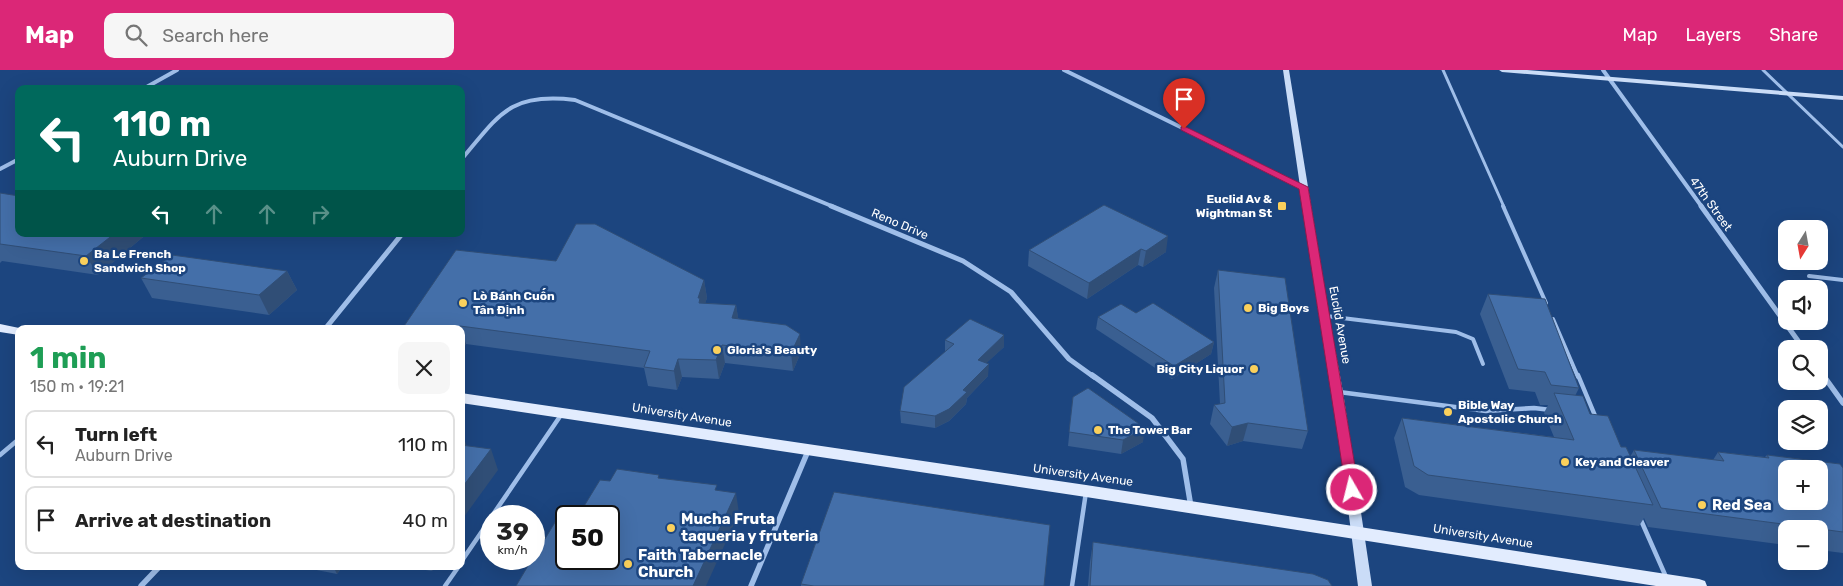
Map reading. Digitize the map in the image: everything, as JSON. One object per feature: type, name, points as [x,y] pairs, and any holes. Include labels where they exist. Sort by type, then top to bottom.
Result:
[{"type":"main road","name":"Euclid Avenue","points":[[1286,70],[1303,187],[1338,392],[1365,586]]},
{"type":"main road","points":[[1502,70],[1843,98]]},
{"type":"main road","points":[[0,328],[15,330]]},
{"type":"main road","name":"University Avenue","points":[[465,399],[1359,533],[1669,584],[1699,586]]},
{"type":"street","points":[[150,85],[177,70]]},
{"type":"street","points":[[1064,70],[1303,187]]},
{"type":"street","name":"47th Street","points":[[1603,70],[1798,340]]},
{"type":"street","name":"Reno Drive","points":[[465,155],[505,110],[529,100],[565,99],[584,102],[963,261],[1011,292],[1069,359],[1152,418],[1183,459],[1191,508]]},
{"type":"street","points":[[0,169],[15,161]]},
{"type":"street","points":[[327,325],[400,237]]},
{"type":"street","points":[[1828,382],[1843,403]]},
{"type":"street","points":[[751,586],[808,450]]},
{"type":"street","points":[[141,586],[156,570]]},
{"type":"lane","points":[[1443,70],[1548,307]]},
{"type":"lane","points":[[1763,70],[1843,147]]},
{"type":"lane","points":[[1808,276],[1843,280]]},
{"type":"lane","points":[[1324,316],[1456,332],[1473,339],[1483,364]]},
{"type":"lane","points":[[1552,316],[1599,424]]},
{"type":"lane","points":[[1338,392],[1486,411],[1534,408],[1560,411]]},
{"type":"lane","points":[[500,505],[562,413]]},
{"type":"lane","points":[[1586,414],[1595,416]]},
{"type":"lane","points":[[0,455],[15,443]]},
{"type":"lane","points":[[1072,586],[1086,491]]},
{"type":"lane","points":[[1637,510],[1669,584]]},
{"type":"lane","points":[[465,556],[480,534]]},
{"type":"lane","points":[[445,586],[456,570]]},
{"type":"building","points":[[0,193],[15,195],[15,237],[110,237],[86,256],[0,244]]},
{"type":"building","points":[[1104,205],[1168,236],[1146,251],[1141,249],[1089,283],[1029,250]]},
{"type":"building","points":[[576,224],[595,224],[704,280],[698,298],[700,298],[699,303],[736,305],[732,318],[786,325],[800,334],[791,353],[722,345],[716,360],[678,359],[674,371],[644,367],[650,351],[465,327],[465,325],[405,325],[456,250],[556,261]]},
{"type":"building","points":[[172,255],[287,271],[259,295],[141,278]]},
{"type":"building","points":[[1218,270],[1285,278],[1308,431],[1248,423],[1232,427],[1214,405],[1225,403]]},
{"type":"building","points":[[1488,294],[1545,299],[1579,388],[1551,385],[1545,372],[1518,369]]},
{"type":"building","points":[[1153,303],[1214,342],[1174,366],[1098,317],[1121,304],[1136,313]]},
{"type":"building","points":[[970,319],[1004,335],[978,360],[989,364],[963,390],[967,392],[949,409],[935,416],[900,411],[904,387],[954,344],[945,340]]},
{"type":"building","points":[[1088,388],[1145,428],[1123,440],[1069,432],[1073,397]]},
{"type":"building","points":[[1554,393],[1583,396],[1590,414],[1608,416],[1621,447],[1626,447],[1653,505],[1428,475],[1414,466],[1402,418],[1574,440]]},
{"type":"building","points":[[465,446],[491,449],[465,484]]},
{"type":"building","points":[[1634,450],[1724,461],[1718,452],[1808,460],[1778,460],[1778,510],[1828,510],[1828,463],[1840,464],[1843,468],[1843,532],[1828,530],[1828,520],[1778,520],[1778,523],[1661,508]]},
{"type":"building","points":[[617,469],[659,475],[658,478],[717,485],[715,490],[736,493],[693,586],[516,586],[525,570],[545,570],[545,539],[555,522],[555,570],[620,570],[620,505],[585,505],[600,480],[610,481]]},
{"type":"building","points":[[834,492],[1050,525],[1044,586],[814,586],[801,584]]},
{"type":"building","points":[[1093,542],[1313,574],[1328,580],[1332,586],[1090,586]]},
{"type":"place","name":"Euclid Av & Wightman St","points":[[1282,206]]},
{"type":"place","name":"Ba Le French Sandwich Shop","points":[[84,261]]},
{"type":"place","name":"Lò Bánh Cuốn Tân Định","points":[[463,303]]},
{"type":"place","name":"Big Boys","points":[[1248,308]]},
{"type":"place","name":"Gloria's Beauty","points":[[717,350]]},
{"type":"place","name":"Big City Liquor","points":[[1254,369]]},
{"type":"place","name":"Bible Way Apostolic Church","points":[[1448,412]]},
{"type":"place","name":"The Tower Bar","points":[[1098,430]]},
{"type":"place","name":"Key and Cleaver","points":[[1565,462]]},
{"type":"place","name":"Red Sea","points":[[1702,505]]},
{"type":"place","name":"Mucha Fruta taqueria y fruteria","points":[[671,528]]},
{"type":"place","name":"Faith Tabernacle Church","points":[[628,564]]},
{"type":"route","points":[[1184,129],[1303,187],[1338,392],[1352,490]]}]
